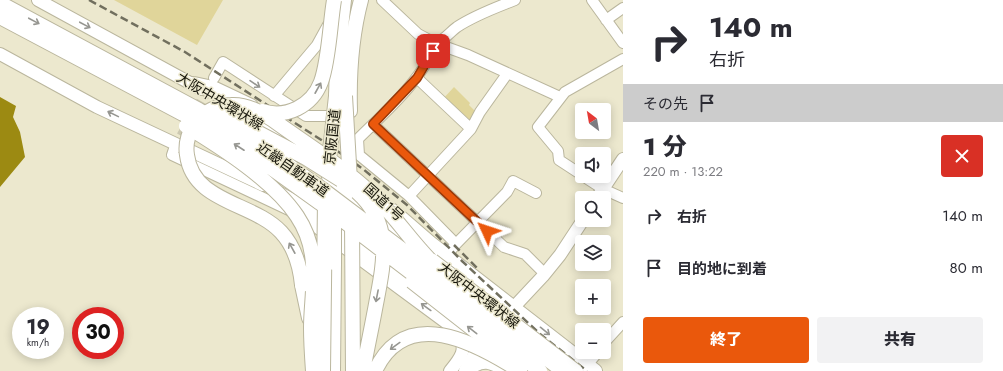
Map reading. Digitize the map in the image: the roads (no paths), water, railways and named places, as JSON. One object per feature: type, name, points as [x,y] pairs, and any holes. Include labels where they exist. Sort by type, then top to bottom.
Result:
[{"type":"highway","name":"京阪国道","points":[[323,371],[324,212],[354,0]]},
{"type":"highway","name":"国道1号","points":[[361,0],[355,35],[350,96],[352,157],[358,178],[372,193],[430,243],[514,307]]},
{"type":"highway","name":"京阪国道","points":[[337,1],[337,65],[340,96]]},
{"type":"highway","points":[[194,84],[213,88],[258,116],[293,111],[306,104],[317,91],[324,71],[337,1]]},
{"type":"highway","name":"近畿自動車道","points":[[0,3],[198,110],[267,150],[322,189],[451,288],[470,300],[563,371]]},
{"type":"highway","name":"近畿自動車道","points":[[0,17],[215,132],[283,176],[540,371]]},
{"type":"highway","points":[[18,26],[46,46],[198,133],[235,158],[284,200],[301,222],[310,245],[313,278],[311,328],[313,371]]},
{"type":"highway","points":[[96,54],[169,86],[286,147],[347,184],[369,204],[380,225],[384,254],[363,371]]},
{"type":"highway","points":[[340,96],[338,210],[343,371]]},
{"type":"highway","points":[[340,96],[353,263],[353,371]]},
{"type":"highway","points":[[311,328],[298,262],[287,240],[274,226],[262,217],[206,189],[191,171],[186,151],[188,137],[198,120],[215,108],[229,104],[243,105],[262,114],[359,182],[389,211],[422,253],[455,283],[470,300]]},
{"type":"highway","points":[[271,132],[316,160],[430,243]]},
{"type":"highway","points":[[333,371],[339,263]]},
{"type":"highway","points":[[464,370],[473,351],[479,348],[514,307],[587,369]]},
{"type":"highway","points":[[375,371],[383,356],[394,345],[411,337],[430,334],[450,336],[473,344],[520,371]]},
{"type":"highway","points":[[479,348],[509,371]]},
{"type":"highway","points":[[464,370],[484,361],[489,361],[509,371]]},
{"type":"main road","name":"大阪中央環状線","points":[[38,0],[194,84]]},
{"type":"main road","points":[[0,54],[97,106],[239,172],[307,208],[411,282],[524,371]]},
{"type":"main road","name":"大阪中央環状線","points":[[258,116],[271,132],[403,237],[587,369]]},
{"type":"main road","points":[[258,116],[279,159],[298,181],[496,328]]},
{"type":"main road","points":[[602,191],[623,159]]},
{"type":"main road","points":[[239,172],[440,317],[479,348]]},
{"type":"main road","points":[[514,307],[545,274],[560,255],[578,227]]},
{"type":"main road","points":[[440,317],[461,339],[464,347],[462,355],[450,371]]},
{"type":"street","points":[[435,43],[439,42],[456,27],[476,16],[515,0]]},
{"type":"street","points":[[592,0],[623,43]]},
{"type":"street","points":[[274,96],[317,45],[328,25],[337,1]]},
{"type":"street","points":[[389,2],[418,34],[435,43],[468,55],[560,97]]},
{"type":"street","points":[[606,20],[623,8]]},
{"type":"street","points":[[435,43],[433,51],[417,78],[358,139],[359,155],[409,196],[456,244]]},
{"type":"street","points":[[575,171],[559,160],[558,151],[538,127],[565,92],[623,59]]},
{"type":"street","points":[[214,78],[223,62],[306,116],[350,116]]},
{"type":"street","points":[[409,196],[471,129],[480,112],[507,74]]},
{"type":"street","points":[[417,78],[471,129]]},
{"type":"street","points":[[373,124],[504,247],[526,254],[545,274]]},
{"type":"street","points":[[173,152],[302,216]]},
{"type":"street","points":[[447,255],[507,192],[513,181],[536,193]]},
{"type":"street","points":[[590,183],[597,191]]},
{"type":"street","points":[[611,196],[623,198]]},
{"type":"street","points":[[611,335],[623,322]]},
{"type":"street","points":[[587,369],[593,359]]},
{"type":"tunnel","points":[[174,149],[212,82]]},
{"type":"railway","points":[[89,0],[185,52],[326,143],[363,169],[407,205],[462,261],[540,334],[587,371]]},
{"type":"railway","points":[[454,245],[477,268]]}]
